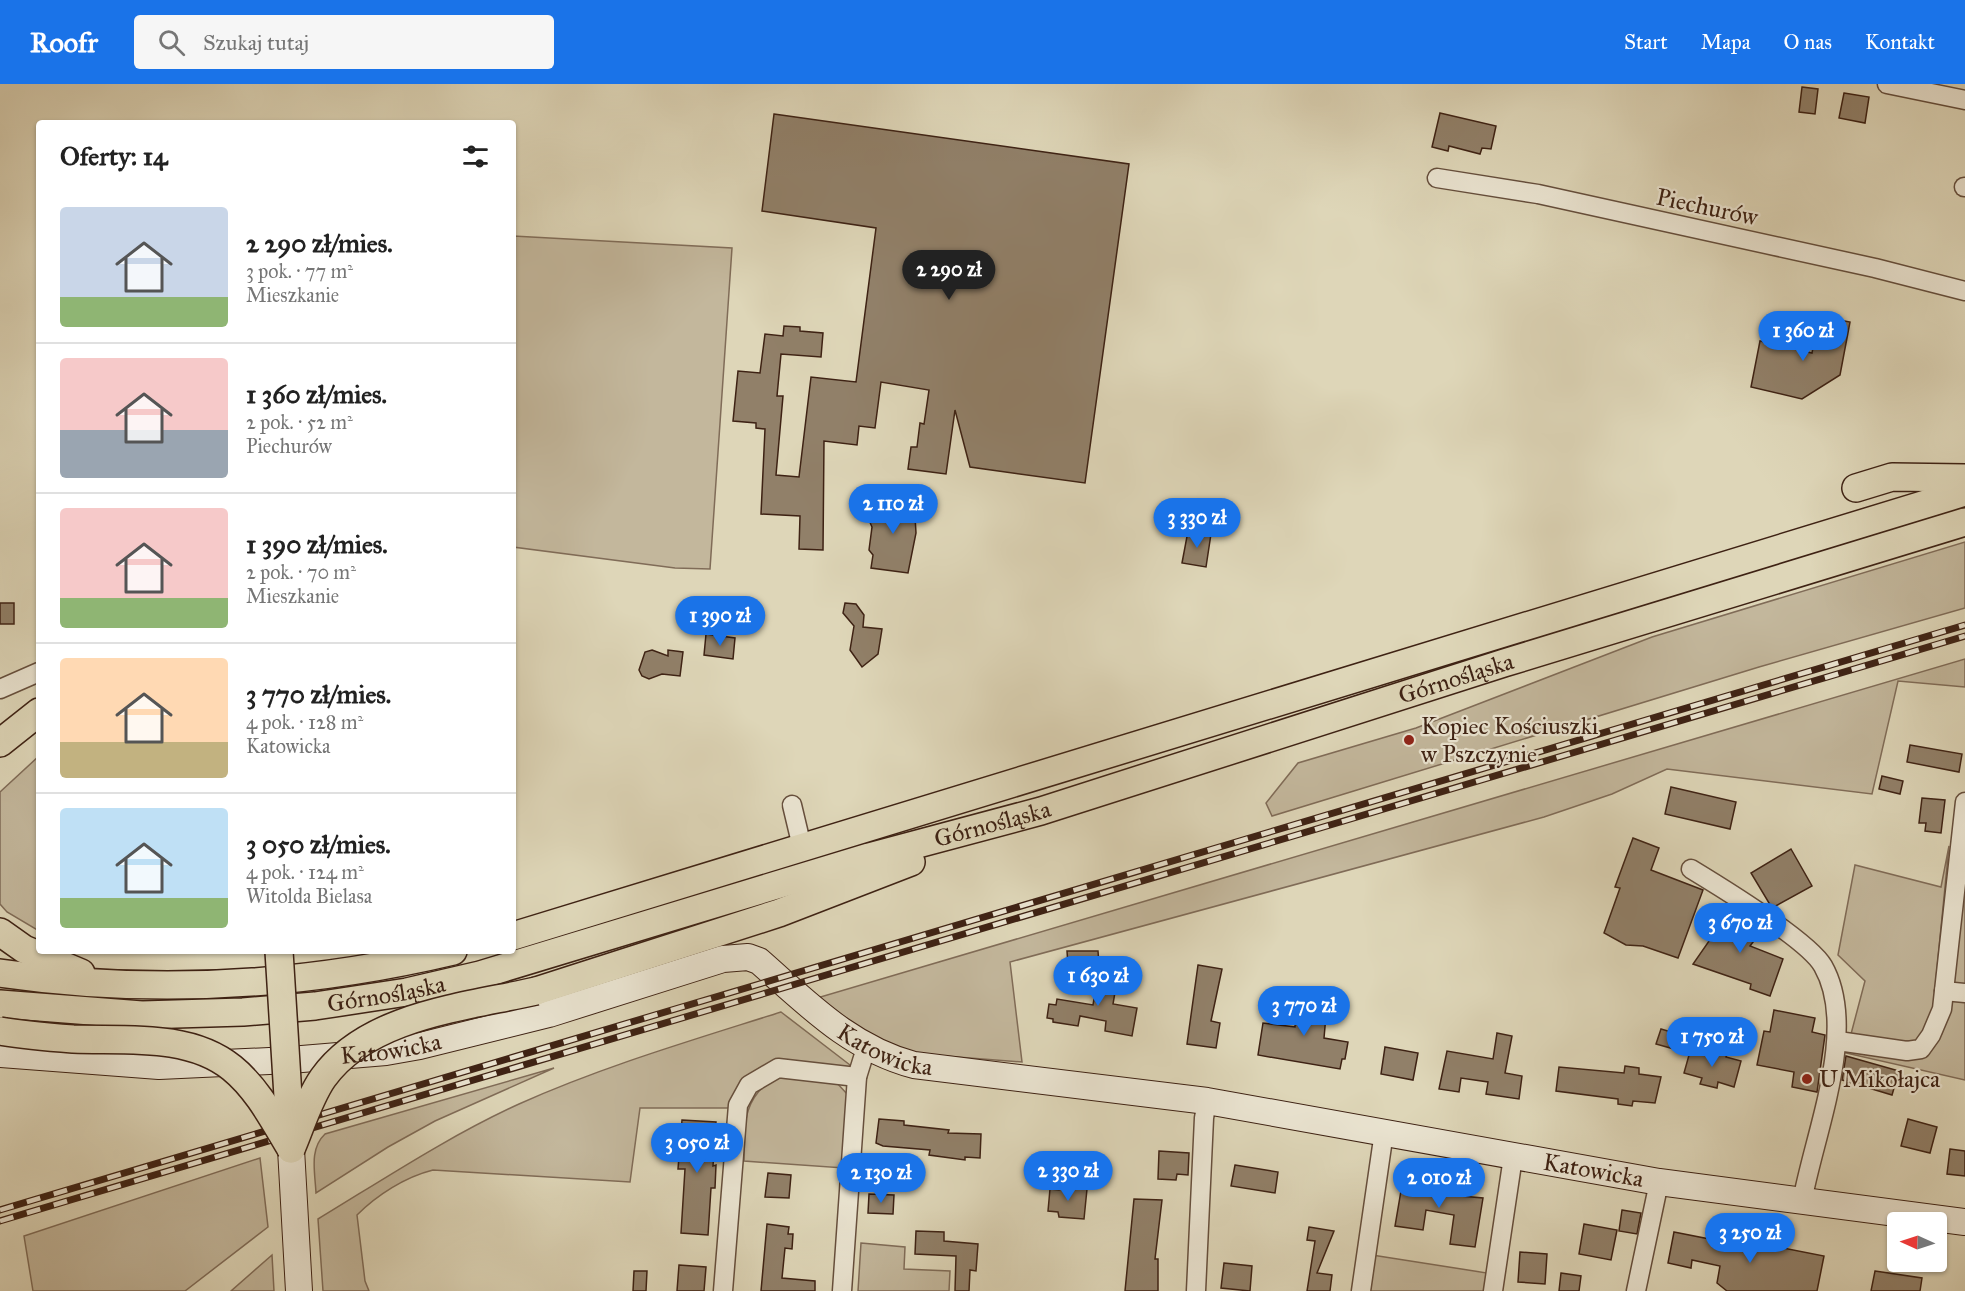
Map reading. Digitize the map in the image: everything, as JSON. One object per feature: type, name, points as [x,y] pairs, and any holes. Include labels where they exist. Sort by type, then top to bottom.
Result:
[{"type":"main road","points":[[1856,488],[1892,477],[1965,478]]},
{"type":"main road","name":"Górnośląska","points":[[516,935],[1965,492]]},
{"type":"main road","name":"Górnośląska","points":[[0,1004],[104,1013],[184,1015],[315,1006],[407,992],[480,975],[869,857],[1041,811],[1504,663],[1965,522]]},
{"type":"main road","points":[[0,743],[36,714]]},
{"type":"main road","points":[[291,1149],[322,1080],[341,1057],[374,1034],[416,1020],[561,984],[686,945],[779,913],[1041,811]]},
{"type":"main road","points":[[0,932],[36,954]]},
{"type":"main road","points":[[36,954],[55,963],[126,984]]},
{"type":"main road","points":[[279,954],[291,1149]]},
{"type":"main road","name":"Górnośląska","points":[[0,973],[126,984],[188,985],[281,980],[383,966],[439,954]]},
{"type":"main road","points":[[0,1031],[53,1038],[172,1044],[202,1051],[225,1063],[248,1083],[291,1149]]},
{"type":"street","points":[[1887,84],[1965,100]]},
{"type":"street","name":"Piechurów","points":[[1437,178],[1538,194],[1875,268],[1965,291]]},
{"type":"street","points":[[0,689],[36,673]]},
{"type":"street","points":[[1838,1041],[1907,1051],[1921,1049],[1931,1035],[1944,991],[1965,802]]},
{"type":"street","points":[[792,805],[802,847]]},
{"type":"street","points":[[1691,869],[1744,902],[1823,964],[1834,994],[1838,1041],[1802,1202]]},
{"type":"street","name":"Katowicka","points":[[0,1054],[159,1066],[290,1060],[386,1052],[539,1017],[723,959],[740,956],[759,961],[823,1017],[866,1048],[914,1065],[1207,1101],[1659,1182],[1965,1222]]},
{"type":"street","points":[[1944,991],[1965,993]]},
{"type":"street","points":[[842,1291],[857,1077],[866,1048]]},
{"type":"street","points":[[723,1291],[738,1105],[750,1085],[778,1068],[857,1077]]},
{"type":"street","points":[[1196,1291],[1204,1118],[1207,1101]]},
{"type":"street","points":[[1361,1291],[1384,1132]]},
{"type":"street","points":[[291,1149],[299,1291]]},
{"type":"street","points":[[1493,1291],[1513,1157]]},
{"type":"street","points":[[1636,1291],[1659,1182]]},
{"type":"shaded area","points":[[516,236],[732,248],[710,569],[675,568],[516,547]]},
{"type":"shaded area","points":[[1965,542],[1965,608],[1759,667],[1272,816],[1266,803],[1298,763],[1416,728],[1652,637]]},
{"type":"shaded area","points":[[1965,659],[1965,687],[1898,681],[1872,794],[1667,769],[1612,794],[1544,817],[1010,962],[1022,1062],[893,1052],[817,998]]},
{"type":"shaded area","points":[[36,759],[36,929],[7,912],[0,904],[0,792]]},
{"type":"shaded area","points":[[1949,846],[1936,979],[1942,1034],[1953,976],[1965,853],[1965,1080],[1846,1053],[1865,981],[1838,955],[1855,865],[1941,887]]},
{"type":"shaded area","points":[[781,1012],[850,1065],[849,1072],[775,1063],[731,1108],[640,1108],[630,1182],[433,1170],[412,1177],[382,1194],[357,1215],[365,1281],[369,1291],[323,1291],[318,1219],[392,1173],[493,1116],[551,1090],[649,1054]]},
{"type":"shaded area","points":[[554,1068],[435,1121],[388,1147],[316,1193],[315,1154],[325,1134]]},
{"type":"shaded area","points":[[779,1074],[836,1082],[848,1095],[844,1168],[744,1161],[744,1134],[752,1101],[767,1083]]},
{"type":"shaded area","points":[[260,1158],[268,1227],[185,1291],[33,1291],[24,1236]]},
{"type":"shaded area","points":[[861,1243],[905,1247],[904,1269],[950,1271],[949,1291],[858,1291]]},
{"type":"shaded area","points":[[272,1255],[274,1291],[231,1291]]},
{"type":"shaded area","points":[[1372,1255],[1487,1273],[1484,1291],[1367,1291]]},
{"type":"building","points":[[1802,87],[1818,89],[1815,114],[1799,112]]},
{"type":"building","points":[[1844,93],[1869,97],[1865,123],[1839,118]]},
{"type":"building","points":[[1440,113],[1496,126],[1491,149],[1482,148],[1480,154],[1449,146],[1448,151],[1432,147]]},
{"type":"building","points":[[774,114],[1129,164],[1085,483],[970,467],[955,410],[946,474],[908,469],[911,447],[917,447],[920,423],[924,424],[929,390],[881,382],[875,428],[859,426],[857,445],[824,441],[823,550],[799,549],[800,516],[761,514],[765,429],[756,428],[756,423],[733,421],[738,371],[760,373],[765,334],[783,336],[784,326],[800,327],[800,331],[823,333],[821,357],[781,354],[777,396],[783,396],[776,475],[799,477],[811,377],[856,382],[876,228],[762,211]]},
{"type":"building","points":[[1819,316],[1850,322],[1840,375],[1802,399],[1751,387],[1760,341],[1812,353]]},
{"type":"building","points":[[890,499],[914,500],[916,533],[908,573],[871,568],[873,555],[869,550],[872,527],[865,511],[890,501]]},
{"type":"building","points":[[1188,531],[1211,534],[1206,567],[1182,563]]},
{"type":"building","points":[[0,603],[14,603],[14,624],[0,624]]},
{"type":"building","points":[[845,603],[856,604],[864,615],[863,627],[882,629],[878,654],[862,667],[850,650],[854,626],[843,613]]},
{"type":"building","points":[[706,634],[735,638],[733,659],[704,655]]},
{"type":"building","points":[[652,650],[668,656],[668,650],[683,652],[680,676],[662,674],[649,679],[642,676],[639,670],[645,652]]},
{"type":"building","points":[[1910,745],[1962,754],[1959,772],[1907,762]]},
{"type":"building","points":[[1882,776],[1903,781],[1900,794],[1879,789]]},
{"type":"building","points":[[1671,787],[1736,802],[1730,829],[1665,814]]},
{"type":"building","points":[[1922,798],[1945,800],[1941,833],[1925,831],[1926,823],[1919,823]]},
{"type":"building","points":[[1633,838],[1659,848],[1651,870],[1703,890],[1678,958],[1643,946],[1626,945],[1604,933],[1620,888],[1615,887]]},
{"type":"building","points":[[1791,849],[1812,886],[1772,908],[1751,873]]},
{"type":"building","points":[[1732,908],[1763,929],[1750,946],[1783,959],[1770,996],[1750,989],[1751,984],[1693,964]]},
{"type":"building","points":[[1067,951],[1098,951],[1099,965],[1068,965]]},
{"type":"building","points":[[1198,965],[1222,969],[1211,1021],[1220,1023],[1216,1048],[1187,1044]]},
{"type":"building","points":[[1100,966],[1119,969],[1113,1004],[1137,1008],[1132,1036],[1105,1031],[1106,1021],[1080,1016],[1078,1026],[1053,1022],[1053,1019],[1047,1018],[1049,1004],[1056,1005],[1057,999],[1093,1005]]},
{"type":"building","points":[[1298,991],[1318,993],[1317,1003],[1327,1004],[1324,1038],[1348,1042],[1345,1059],[1342,1059],[1340,1069],[1258,1055],[1263,1023],[1295,1027]]},
{"type":"building","points":[[1774,1010],[1815,1018],[1812,1032],[1825,1035],[1817,1092],[1792,1087],[1794,1072],[1757,1065],[1764,1031],[1770,1032]]},
{"type":"building","points":[[1661,1029],[1678,1034],[1674,1049],[1656,1044]]},
{"type":"building","points":[[1497,1033],[1512,1036],[1505,1073],[1522,1076],[1519,1099],[1486,1094],[1488,1082],[1461,1078],[1459,1092],[1439,1089],[1447,1051],[1493,1059]]},
{"type":"building","points":[[1385,1047],[1418,1053],[1413,1080],[1381,1074]]},
{"type":"building","points":[[1691,1048],[1727,1053],[1726,1057],[1741,1061],[1734,1087],[1718,1082],[1717,1088],[1700,1084],[1702,1078],[1684,1073]]},
{"type":"building","points":[[1846,1056],[1899,1071],[1892,1095],[1842,1080]]},
{"type":"building","points":[[1625,1066],[1639,1068],[1639,1074],[1661,1077],[1655,1103],[1633,1101],[1632,1106],[1618,1104],[1618,1099],[1556,1091],[1559,1067],[1624,1073]]},
{"type":"building","points":[[879,1119],[904,1121],[904,1125],[949,1130],[948,1133],[981,1134],[980,1158],[965,1157],[965,1160],[929,1155],[930,1150],[883,1146],[876,1143]]},
{"type":"building","points":[[1908,1119],[1937,1127],[1930,1153],[1901,1146]]},
{"type":"building","points":[[682,1120],[716,1122],[713,1166],[716,1165],[715,1188],[711,1188],[708,1235],[681,1233],[685,1169],[678,1169]]},
{"type":"building","points":[[1950,1149],[1965,1151],[1965,1176],[1947,1174]]},
{"type":"building","points":[[1159,1151],[1189,1153],[1188,1175],[1177,1174],[1176,1180],[1158,1179]]},
{"type":"building","points":[[1235,1165],[1278,1172],[1275,1193],[1231,1186]]},
{"type":"building","points":[[768,1173],[791,1175],[789,1198],[765,1197]]},
{"type":"building","points":[[1403,1179],[1439,1182],[1438,1188],[1462,1192],[1461,1196],[1483,1198],[1475,1247],[1450,1244],[1454,1215],[1426,1210],[1423,1230],[1395,1226]]},
{"type":"building","points":[[1059,1187],[1087,1189],[1084,1219],[1059,1217],[1058,1212],[1048,1211],[1050,1189],[1059,1190]]},
{"type":"building","points":[[869,1194],[894,1195],[893,1214],[868,1213]]},
{"type":"building","points":[[1134,1199],[1162,1200],[1155,1259],[1158,1259],[1158,1291],[1125,1291]]},
{"type":"building","points":[[1622,1210],[1641,1213],[1637,1234],[1619,1231]]},
{"type":"building","points":[[767,1224],[789,1227],[788,1234],[793,1234],[792,1249],[785,1248],[782,1278],[815,1281],[815,1291],[761,1291]]},
{"type":"building","points":[[1584,1224],[1617,1230],[1611,1260],[1579,1254]]},
{"type":"building","points":[[1309,1227],[1334,1231],[1317,1273],[1332,1275],[1330,1291],[1307,1291],[1315,1241],[1307,1240]]},
{"type":"building","points":[[916,1231],[944,1232],[944,1241],[978,1244],[976,1271],[970,1270],[969,1291],[955,1291],[956,1256],[915,1254]]},
{"type":"building","points":[[1674,1232],[1730,1243],[1731,1238],[1824,1256],[1817,1291],[1727,1291],[1717,1283],[1720,1266],[1692,1260],[1691,1268],[1668,1263]]},
{"type":"building","points":[[1520,1252],[1547,1254],[1545,1284],[1518,1282]]},
{"type":"building","points":[[1224,1263],[1252,1266],[1250,1291],[1221,1288]]},
{"type":"building","points":[[679,1265],[706,1267],[704,1291],[677,1291]]},
{"type":"building","points":[[634,1271],[647,1271],[646,1291],[633,1291]]},
{"type":"building","points":[[1875,1271],[1922,1278],[1920,1291],[1871,1291]]},
{"type":"building","points":[[1561,1273],[1581,1276],[1579,1291],[1559,1291]]},
{"type":"railway","points":[[0,1210],[1965,625]]},
{"type":"railway","points":[[0,1221],[1965,636]]},
{"type":"place","name":"Kopiec Kościuszki w Pszczynie","points":[[1409,740]]},
{"type":"place","name":"U Mikołajca","points":[[1807,1079]]}]
